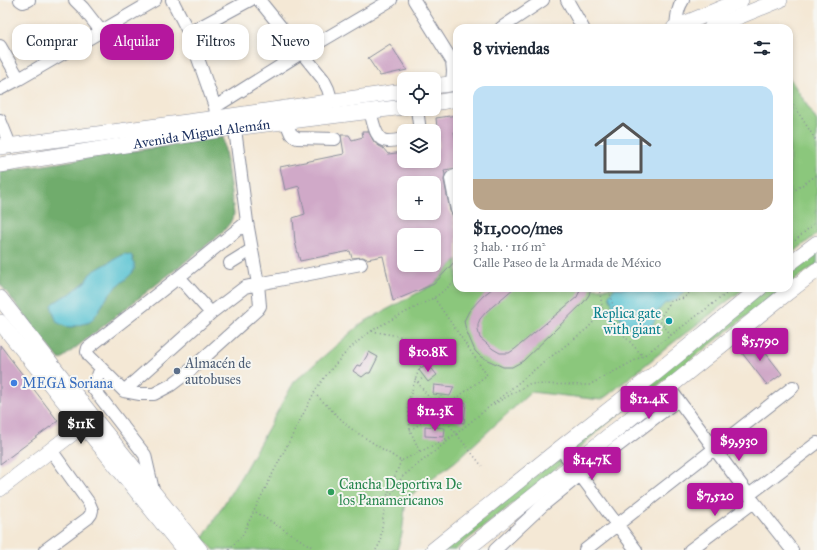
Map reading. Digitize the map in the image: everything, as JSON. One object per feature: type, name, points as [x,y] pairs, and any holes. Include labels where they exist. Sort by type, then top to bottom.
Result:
[{"type":"main road","points":[[684,24],[741,0]]},
{"type":"main road","points":[[722,24],[780,0]]},
{"type":"main road","points":[[441,85],[453,83]]},
{"type":"main road","name":"Avenida Miguel Alemán","points":[[5,146],[397,92]]},
{"type":"main road","points":[[441,102],[453,101]]},
{"type":"main road","name":"Avenida Miguel Alemán","points":[[0,164],[217,118],[235,129],[397,108]]},
{"type":"main road","points":[[793,261],[817,243]]},
{"type":"main road","points":[[793,289],[817,270]]},
{"type":"main road","points":[[433,550],[755,292]]},
{"type":"main road","points":[[466,550],[576,470],[669,388],[789,292]]},
{"type":"main road","points":[[0,298],[20,335],[85,418],[184,550]]},
{"type":"main road","points":[[0,322],[20,335]]},
{"type":"main road","points":[[85,418],[154,493],[200,550]]},
{"type":"main road","points":[[0,489],[51,450],[85,418]]},
{"type":"main road","points":[[0,477],[85,418]]},
{"type":"street","points":[[20,0],[23,2],[29,0]]},
{"type":"street","points":[[0,89],[100,31],[83,8],[75,0]]},
{"type":"street","points":[[112,24],[155,0]]},
{"type":"street","points":[[172,0],[184,24]]},
{"type":"street","points":[[207,24],[250,0]]},
{"type":"street","points":[[259,0],[278,24]]},
{"type":"street","points":[[324,39],[391,0]]},
{"type":"street","points":[[414,0],[453,58]]},
{"type":"street","points":[[507,24],[543,0]]},
{"type":"street","points":[[567,0],[581,24]]},
{"type":"street","points":[[676,24],[677,14],[683,0]]},
{"type":"street","points":[[0,46],[19,79]]},
{"type":"street","points":[[198,60],[217,118],[292,60]]},
{"type":"street","points":[[307,60],[326,84],[332,102]]},
{"type":"street","points":[[370,111],[377,134],[381,139],[386,141],[397,140]]},
{"type":"street","points":[[0,120],[5,146]]},
{"type":"street","points":[[286,122],[291,134],[297,138],[335,139]]},
{"type":"street","points":[[235,129],[260,306],[187,373],[171,385],[154,394],[140,394],[124,391],[89,356],[87,352],[88,348],[247,222]]},
{"type":"street","points":[[453,177],[451,179],[453,189]]},
{"type":"street","points":[[230,263],[251,250]]},
{"type":"street","points":[[124,391],[211,313],[245,287],[361,264]]},
{"type":"street","points":[[179,277],[211,313]]},
{"type":"street","points":[[101,368],[93,388],[145,455],[154,493]]},
{"type":"street","points":[[585,550],[793,387]]},
{"type":"street","points":[[669,388],[792,550]]},
{"type":"street","points":[[495,550],[543,506],[576,470],[678,400]]},
{"type":"street","points":[[690,550],[817,443]]},
{"type":"street","points":[[560,448],[636,550]]},
{"type":"street","points":[[45,550],[88,518],[92,510],[51,450]]},
{"type":"path","points":[[794,106],[817,142]]},
{"type":"path","points":[[793,191],[817,175]]},
{"type":"path","points":[[793,242],[817,221]]},
{"type":"path","points":[[229,550],[243,534],[291,435],[314,392],[326,375],[348,350],[372,331],[434,298],[453,283]]},
{"type":"path","points":[[600,292],[603,311],[607,317],[643,356]]},
{"type":"path","points":[[610,292],[614,310],[623,326],[641,330],[653,328],[662,324]]},
{"type":"path","points":[[671,335],[660,321],[663,313],[670,301],[684,298],[690,292]]},
{"type":"path","points":[[492,405],[529,384],[589,385],[643,356],[729,292]]},
{"type":"path","points":[[434,298],[487,375],[450,403]]},
{"type":"path","points":[[385,503],[402,476],[588,328],[603,311]]},
{"type":"path","points":[[372,331],[403,337],[428,355],[419,369],[408,402],[410,430],[420,452]]},
{"type":"path","points":[[418,382],[424,377]]},
{"type":"path","points":[[415,379],[431,400]]},
{"type":"path","points":[[314,392],[350,428],[402,461]]},
{"type":"path","points":[[435,398],[443,398],[450,403],[452,406],[452,413],[447,422],[436,424],[428,419],[426,409],[431,400],[435,398]]},
{"type":"path","points":[[410,430],[428,419]]},
{"type":"path","points":[[447,422],[482,466]]},
{"type":"path","points":[[376,550],[380,544],[385,503],[402,461],[456,434]]},
{"type":"path","points":[[254,511],[312,547],[312,550]]},
{"type":"green space","points":[[793,83],[817,121],[817,234],[793,253]]},
{"type":"green space","points":[[223,137],[234,214],[230,223],[222,233],[60,360],[0,284],[0,172]],"holes":[[[121,255],[133,257],[133,272],[114,289],[90,322],[71,327],[54,303],[70,294],[85,282],[90,274]]]},
{"type":"green space","points":[[817,247],[817,264],[793,281],[793,265]]},
{"type":"green space","points":[[453,263],[453,292],[740,292],[601,400],[531,392],[456,461],[406,499],[402,534],[397,550],[214,550],[203,538],[243,473],[294,382],[362,323],[434,284]]},
{"type":"green space","points":[[759,292],[778,292],[602,427],[575,452],[570,446]]},
{"type":"green space","points":[[557,458],[563,463],[455,550],[443,550]]},
{"type":"water","points":[[124,254],[131,255],[134,262],[134,270],[131,275],[110,293],[90,322],[71,327],[64,326],[57,322],[52,305],[70,294],[85,282],[94,271]]},
{"type":"water","points":[[612,292],[683,292],[677,299],[664,304],[659,310],[653,324],[646,328],[626,325],[614,310],[609,295]]},
{"type":"building","points":[[390,44],[407,70],[380,76],[368,58]]},
{"type":"building","points":[[453,116],[453,169],[444,170],[444,180],[450,211],[453,216],[453,263],[434,284],[393,301],[383,256],[367,259],[363,257],[352,258],[350,251],[300,261],[295,242],[293,218],[305,214],[299,186],[285,190],[280,167],[344,154],[341,135],[349,135],[352,140],[363,137],[362,131],[368,131],[374,142],[383,148],[388,154],[397,153],[397,168],[441,168],[441,124],[437,124],[436,118]]},
{"type":"building","points":[[488,292],[509,292],[486,312],[478,324],[480,338],[500,353],[509,353],[577,297],[579,292],[590,292],[584,302],[523,361],[512,367],[503,367],[481,357],[475,351],[466,330],[464,321],[469,311]]},
{"type":"building","points":[[754,338],[782,374],[767,385],[739,349]]},
{"type":"building","name":"MEGA Soriana","points":[[0,345],[58,421],[0,464]]},
{"type":"building","points":[[369,352],[378,357],[370,373],[367,373],[362,377],[353,371],[357,365],[361,366]]},
{"type":"building","points":[[427,363],[437,375],[428,382],[419,370]]},
{"type":"building","points":[[434,385],[454,387],[450,396],[433,394]]},
{"type":"building","points":[[415,399],[424,400],[422,420],[413,420]]},
{"type":"building","points":[[456,402],[466,402],[464,423],[455,421]]},
{"type":"building","points":[[439,405],[445,411],[438,418],[431,410]]},
{"type":"building","points":[[425,426],[445,428],[444,437],[425,436]]},
{"type":"place","name":"Replica gate with giant","points":[[669,321]]},
{"type":"place","name":"Almacén de autobuses","points":[[177,371]]},
{"type":"place","name":"MEGA Soriana","points":[[14,383]]},
{"type":"place","name":"Cancha Deportiva De los Panamericanos","points":[[331,492]]}]
